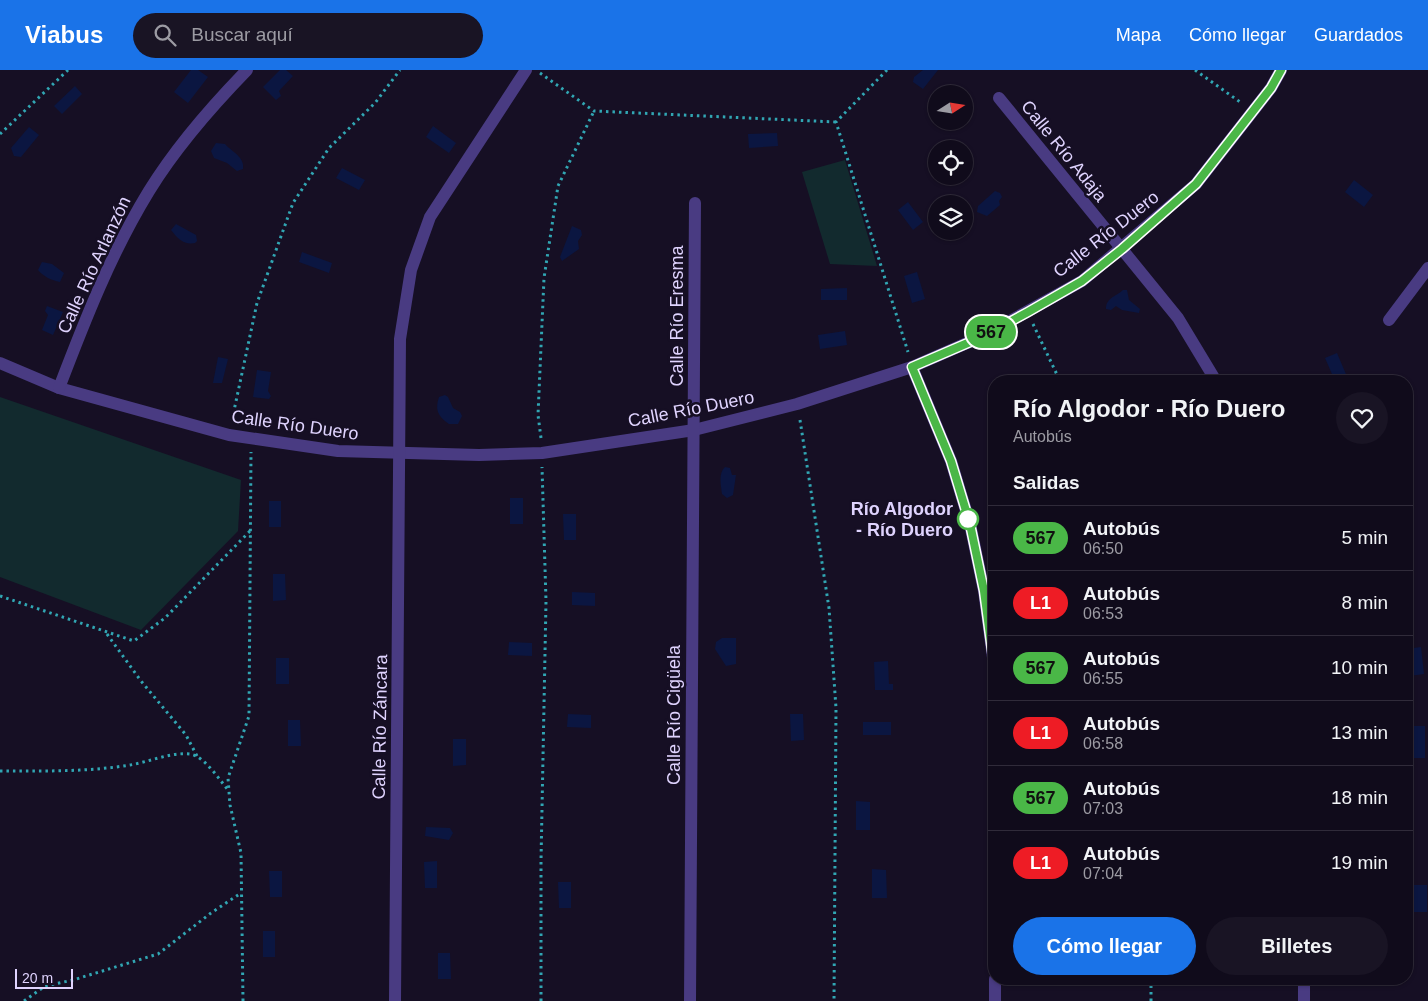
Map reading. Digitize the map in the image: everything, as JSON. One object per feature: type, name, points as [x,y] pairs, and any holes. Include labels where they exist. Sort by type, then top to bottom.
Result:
[{"type":"street","name":"Calle Río Arlanzón","points":[[59,388],[94,298],[125,233],[150,190],[182,144],[247,70]]},
{"type":"street","name":"Calle Río Záncara","points":[[395,1001],[400,339],[411,270],[430,217],[526,70]]},
{"type":"street","name":"Calle Río Duero","points":[[0,363],[59,388],[229,435],[338,451],[400,454],[542,453],[694,430],[797,404],[912,367],[984,336],[1082,281],[1122,249],[1196,184],[1253,111],[1281,70]]},
{"type":"street","name":"Calle Río Adaja","points":[[999,98],[1178,318],[1212,375]]},
{"type":"street","name":"Calle Río Eresma","points":[[694,430],[695,203]]},
{"type":"street","points":[[1389,320],[1428,268]]},
{"type":"street","points":[[912,367],[951,461],[970,524],[988,621]]},
{"type":"street","name":"Calle Río Cigüela","points":[[690,1001],[694,430]]},
{"type":"street","points":[[995,985],[995,1001]]},
{"type":"street","points":[[1304,985],[1304,1001]]},
{"type":"path","points":[[0,134],[68,70]]},
{"type":"path","points":[[229,435],[257,303],[294,203],[329,148],[375,103],[400,70]]},
{"type":"path","points":[[536,70],[594,111],[836,122],[887,70]]},
{"type":"path","points":[[1195,70],[1253,111]]},
{"type":"path","points":[[541,1001],[541,861],[546,600],[542,453],[538,415],[544,278],[558,186],[594,111]]},
{"type":"path","points":[[836,122],[912,367]]},
{"type":"path","points":[[1028,312],[1057,375]]},
{"type":"path","points":[[797,404],[829,608],[836,708],[834,1001]]},
{"type":"path","points":[[243,1001],[241,853],[230,805],[228,778],[249,716],[251,439]]},
{"type":"path","points":[[0,596],[107,634],[134,641],[165,618],[250,530]]},
{"type":"path","points":[[107,634],[141,681],[186,735],[199,760]]},
{"type":"path","points":[[0,771],[55,771],[130,765],[162,757],[191,754],[210,766],[229,791]]},
{"type":"path","points":[[24,1001],[45,986],[73,980],[158,954],[211,913],[242,893]]},
{"type":"path","points":[[1151,985],[1151,1001]]},
{"type":"green space","points":[[845,160],[877,266],[830,264],[802,172]]},
{"type":"green space","points":[[0,397],[241,480],[238,531],[141,630],[0,577]]},
{"type":"water","points":[[191,70],[198,70],[208,77],[188,103],[174,92]]},
{"type":"water","points":[[280,70],[286,70],[293,76],[279,91],[281,96],[276,100],[263,87]]},
{"type":"water","points":[[923,70],[938,70],[923,89],[913,82],[914,77]]},
{"type":"water","points":[[75,86],[82,94],[62,114],[54,106]]},
{"type":"water","points":[[433,126],[456,143],[449,153],[426,137]]},
{"type":"water","points":[[29,127],[39,135],[21,157],[14,156],[11,148]]},
{"type":"water","points":[[777,133],[778,146],[749,148],[748,134]]},
{"type":"water","points":[[216,143],[225,144],[237,155],[242,161],[243,169],[237,171],[227,163],[214,158],[211,151]]},
{"type":"water","points":[[342,168],[365,180],[359,190],[336,178]]},
{"type":"water","points":[[1354,180],[1373,195],[1364,207],[1345,192]]},
{"type":"water","points":[[995,191],[1000,193],[1002,197],[999,201],[1000,205],[987,216],[977,212],[978,206]]},
{"type":"water","points":[[908,202],[923,222],[913,230],[898,210]]},
{"type":"water","points":[[176,224],[196,235],[197,241],[195,243],[188,243],[179,239],[171,230]]},
{"type":"water","points":[[572,226],[581,230],[582,235],[578,241],[579,249],[562,261],[560,257]]},
{"type":"water","points":[[302,252],[332,263],[329,273],[299,262]]},
{"type":"water","points":[[42,262],[52,264],[64,273],[60,282],[48,278],[38,270]]},
{"type":"water","points":[[917,272],[925,299],[912,303],[904,276]]},
{"type":"water","points":[[847,288],[847,300],[821,300],[821,289]]},
{"type":"water","points":[[1123,290],[1127,290],[1129,300],[1140,309],[1139,313],[1122,310],[1116,306],[1111,310],[1106,309],[1109,300]]},
{"type":"water","points":[[47,306],[63,312],[53,335],[42,330],[48,315],[45,311]]},
{"type":"water","points":[[845,331],[847,345],[820,349],[818,335]]},
{"type":"water","points":[[1337,353],[1346,375],[1332,375],[1325,358]]},
{"type":"water","points":[[218,357],[228,359],[222,383],[213,383]]},
{"type":"water","points":[[257,370],[271,372],[268,391],[271,396],[269,399],[253,397]]},
{"type":"water","points":[[445,395],[448,397],[453,408],[460,412],[462,416],[458,424],[449,424],[438,412],[439,397]]},
{"type":"water","points":[[725,467],[730,468],[732,475],[736,475],[733,495],[727,498],[722,494],[721,484],[721,473]]},
{"type":"water","points":[[510,498],[523,498],[523,524],[510,524]]},
{"type":"water","points":[[269,501],[281,501],[281,527],[269,527]]},
{"type":"water","points":[[563,514],[576,514],[576,540],[564,540]]},
{"type":"water","points":[[273,574],[285,574],[286,600],[273,601]]},
{"type":"water","points":[[572,592],[595,593],[595,606],[572,605]]},
{"type":"water","points":[[722,638],[736,638],[736,664],[726,666],[715,649],[716,642]]},
{"type":"water","points":[[509,642],[532,643],[532,656],[508,655]]},
{"type":"water","points":[[1421,647],[1424,674],[1413,676],[1413,648]]},
{"type":"water","points":[[276,658],[289,658],[289,684],[276,684]]},
{"type":"water","points":[[888,661],[889,684],[893,684],[893,690],[875,690],[874,662]]},
{"type":"water","points":[[568,714],[591,715],[591,728],[567,727]]},
{"type":"water","points":[[790,714],[803,714],[804,740],[791,741]]},
{"type":"water","points":[[288,720],[300,720],[301,746],[288,746]]},
{"type":"water","points":[[863,722],[891,722],[891,735],[863,735]]},
{"type":"water","points":[[1413,726],[1425,726],[1425,758],[1413,758]]},
{"type":"water","points":[[453,739],[466,739],[466,765],[453,766]]},
{"type":"water","points":[[856,801],[870,802],[870,830],[856,830]]},
{"type":"water","points":[[426,827],[450,828],[453,833],[449,840],[425,836]]},
{"type":"water","points":[[437,861],[437,888],[425,888],[424,862]]},
{"type":"water","points":[[872,869],[886,870],[887,898],[872,898]]},
{"type":"water","points":[[269,871],[282,871],[282,897],[270,897]]},
{"type":"water","points":[[558,882],[571,882],[571,908],[559,908]]},
{"type":"water","points":[[1413,885],[1427,885],[1427,912],[1413,912]]},
{"type":"water","points":[[263,931],[275,931],[275,957],[263,957]]},
{"type":"water","points":[[438,953],[450,953],[451,979],[438,979]]},
{"type":"bus line","name":"567","points":[[988,618],[970,524],[951,461],[912,367],[984,336],[1028,312],[1082,281],[1122,249],[1196,184],[1271,88],[1281,70]]},
{"type":"place","name":"Río Algodor - Río Duero","points":[[968,519]]}]
